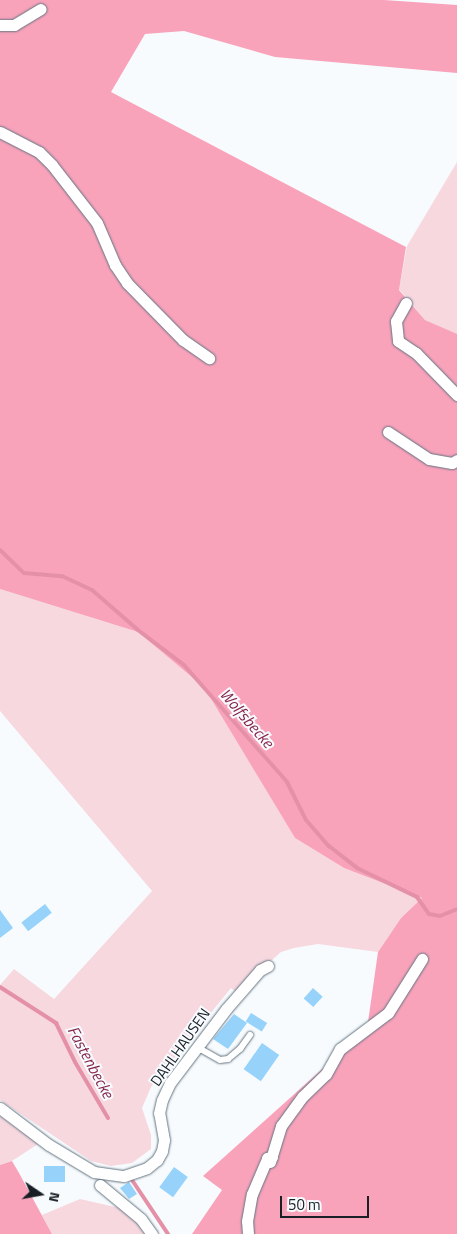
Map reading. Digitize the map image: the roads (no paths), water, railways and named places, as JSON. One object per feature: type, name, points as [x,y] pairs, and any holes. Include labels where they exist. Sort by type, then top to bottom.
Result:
[{"type":"street","points":[[0,25],[14,25],[41,9]]},
{"type":"street","points":[[0,132],[39,152],[52,165],[97,223],[115,265],[127,283],[183,340],[210,358]]},
{"type":"street","points":[[406,303],[396,321],[398,341],[416,353],[457,395]]},
{"type":"street","points":[[388,432],[428,459],[452,463],[457,460]]},
{"type":"street","points":[[248,1234],[247,1221],[252,1194],[267,1158],[271,1159],[282,1126],[303,1096],[326,1074],[340,1049],[388,1014],[422,959]]},
{"type":"street","name":"DAHLHAUSEN","points":[[0,1108],[49,1145],[94,1172],[124,1176],[136,1174],[157,1160],[162,1151],[164,1140],[159,1113],[162,1100],[170,1083],[226,1008],[260,970],[268,966]]},
{"type":"street","points":[[100,1185],[141,1219],[152,1234]]},
{"type":"lane","points":[[197,1047],[220,1060],[228,1059],[240,1049],[250,1035]]},
{"type":"waterway","name":"Wolfsbecke","points":[[0,550],[24,573],[62,576],[92,590],[138,630],[184,665],[287,782],[306,820],[329,846],[357,868],[417,897],[429,914],[440,916],[457,909]]},
{"type":"waterway","name":"Fastenbecke","points":[[0,987],[56,1023],[75,1062],[108,1118]]},
{"type":"waterway","name":"Fastenbecke","points":[[132,1180],[168,1234]]}]
